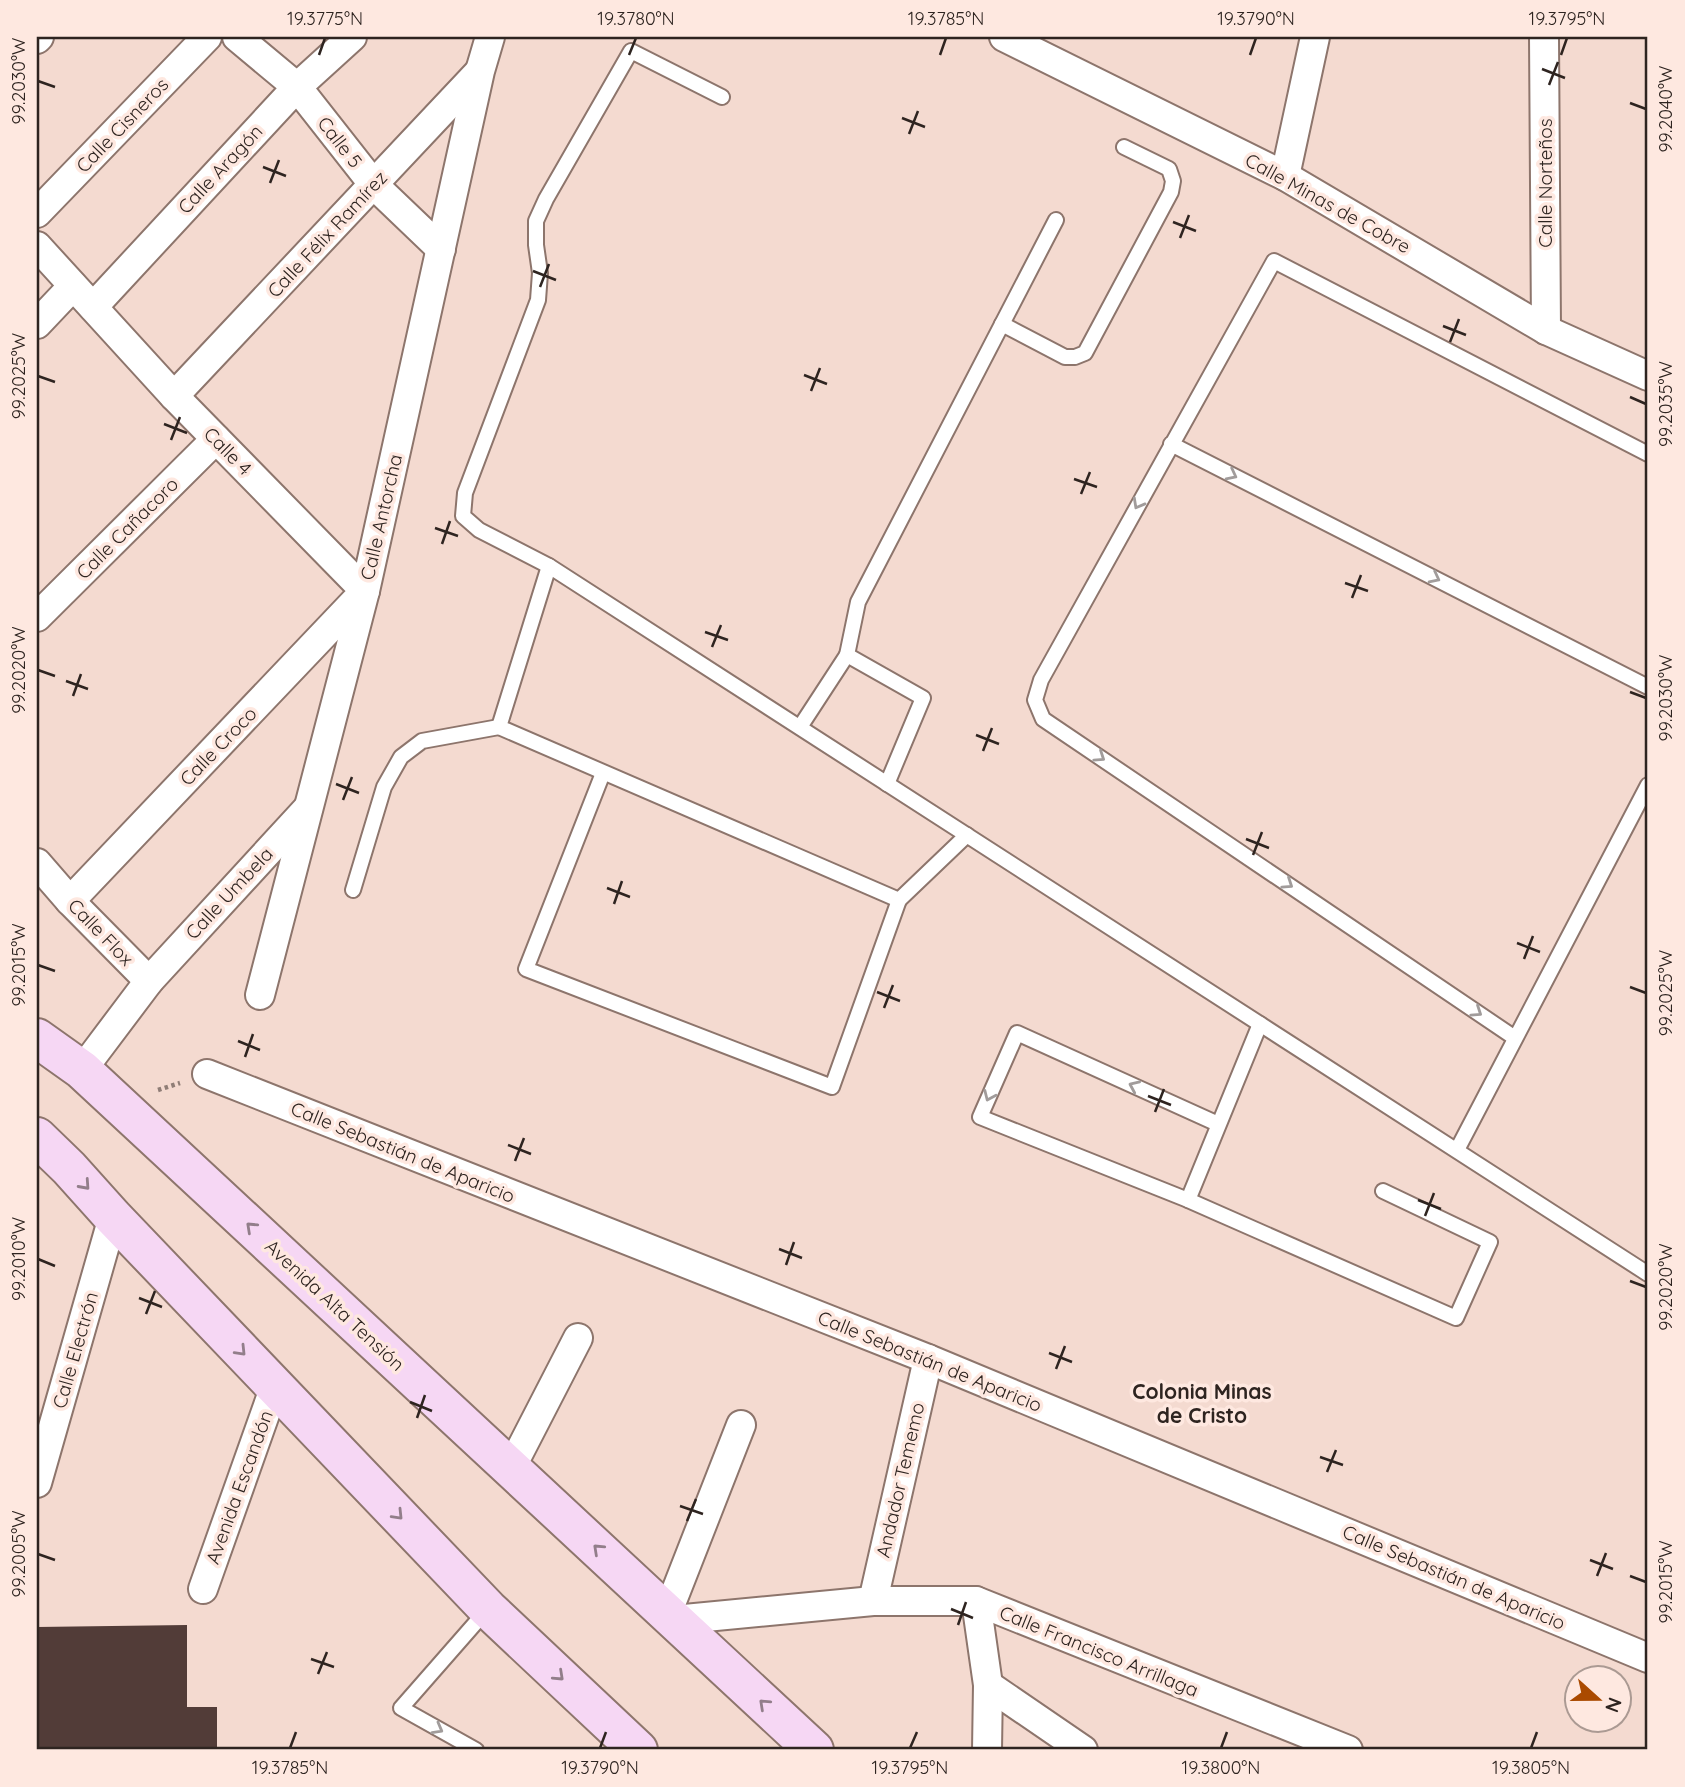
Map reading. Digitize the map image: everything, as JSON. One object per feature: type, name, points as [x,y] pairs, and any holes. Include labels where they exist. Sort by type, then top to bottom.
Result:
[{"type":"main road","name":"Avenida Alta Tensión","points":[[37,1038],[82,1070],[814,1750]]},
{"type":"main road","points":[[37,1137],[488,1609],[638,1750]]},
{"type":"street","name":"Calle Cisneros","points":[[37,213],[207,37]]},
{"type":"street","name":"Calle 5","points":[[237,37],[297,86],[374,185],[441,249]]},
{"type":"street","name":"Calle Aragón","points":[[93,307],[297,86],[352,37]]},
{"type":"street","name":"Calle Antorcha","points":[[260,995],[365,591],[480,71],[490,37]]},
{"type":"street","name":"Calle Minas de Cobre","points":[[1004,37],[1286,176],[1546,330],[1648,376]]},
{"type":"street","points":[[1286,176],[1315,37]]},
{"type":"street","name":"Calle Norteños","points":[[1544,37],[1546,330]]},
{"type":"street","name":"Calle Félix Ramírez","points":[[174,396],[480,71]]},
{"type":"street","name":"Calle 4","points":[[37,246],[174,396],[365,591]]},
{"type":"street","points":[[37,324],[73,286]]},
{"type":"street","name":"Calle Cañacoro","points":[[37,617],[216,439]]},
{"type":"street","name":"Calle Croco","points":[[70,901],[365,591]]},
{"type":"street","name":"Calle Umbela","points":[[149,981],[310,806]]},
{"type":"street","name":"Calle Flox","points":[[37,863],[70,901],[149,981],[82,1070]]},
{"type":"street","name":"Calle Sebastián de Aparicio","points":[[208,1074],[928,1359],[1648,1658]]},
{"type":"street","name":"Calle Electrón","points":[[37,1483],[113,1217]]},
{"type":"street","points":[[511,1468],[578,1338]]},
{"type":"street","name":"Andador Tememo","points":[[873,1601],[928,1359]]},
{"type":"street","name":"Avenida Escandón","points":[[203,1589],[275,1386]]},
{"type":"street","points":[[671,1617],[741,1426]]},
{"type":"street","name":"Calle Francisco Arrillaga","points":[[671,1617],[873,1601],[976,1601],[1348,1750]]},
{"type":"street","points":[[976,1601],[988,1685],[987,1750]]},
{"type":"street","points":[[988,1685],[1083,1750]]},
{"type":"lane","points":[[722,97],[631,51],[536,221],[540,274],[538,300],[466,493],[463,516],[479,530],[549,566],[1648,1274]]},
{"type":"lane","points":[[1002,324],[1065,357],[1075,357],[1085,352],[1171,192],[1173,181],[1169,169],[1124,147]]},
{"type":"lane","points":[[800,727],[847,655],[858,602],[1056,220]]},
{"type":"lane","points":[[1515,1038],[1043,719],[1035,700],[1041,680],[1274,261],[1648,454]]},
{"type":"lane","points":[[1171,444],[1648,687]]},
{"type":"lane","points":[[499,727],[549,566]]},
{"type":"lane","points":[[847,655],[923,698],[887,784]]},
{"type":"lane","points":[[353,890],[384,786],[401,757],[422,741],[499,727],[899,900]]},
{"type":"lane","points":[[603,773],[526,969],[832,1087],[899,900],[967,835]]},
{"type":"lane","points":[[1457,1150],[1648,786]]},
{"type":"lane","points":[[1188,1200],[1260,1024]]},
{"type":"lane","points":[[1218,1124],[1017,1033],[980,1117],[1188,1200],[1456,1318],[1490,1242],[1383,1191]]},
{"type":"lane","points":[[476,1750],[401,1708],[488,1609]]},
{"type":"path","points":[[117,1103],[208,1074]]},
{"type":"building","points":[[187,1625],[187,1707],[217,1707],[217,1750],[37,1750],[37,1627]]},
{"type":"district","name":"Colonia Minas de Cristo","points":[[1202,1403]]}]
